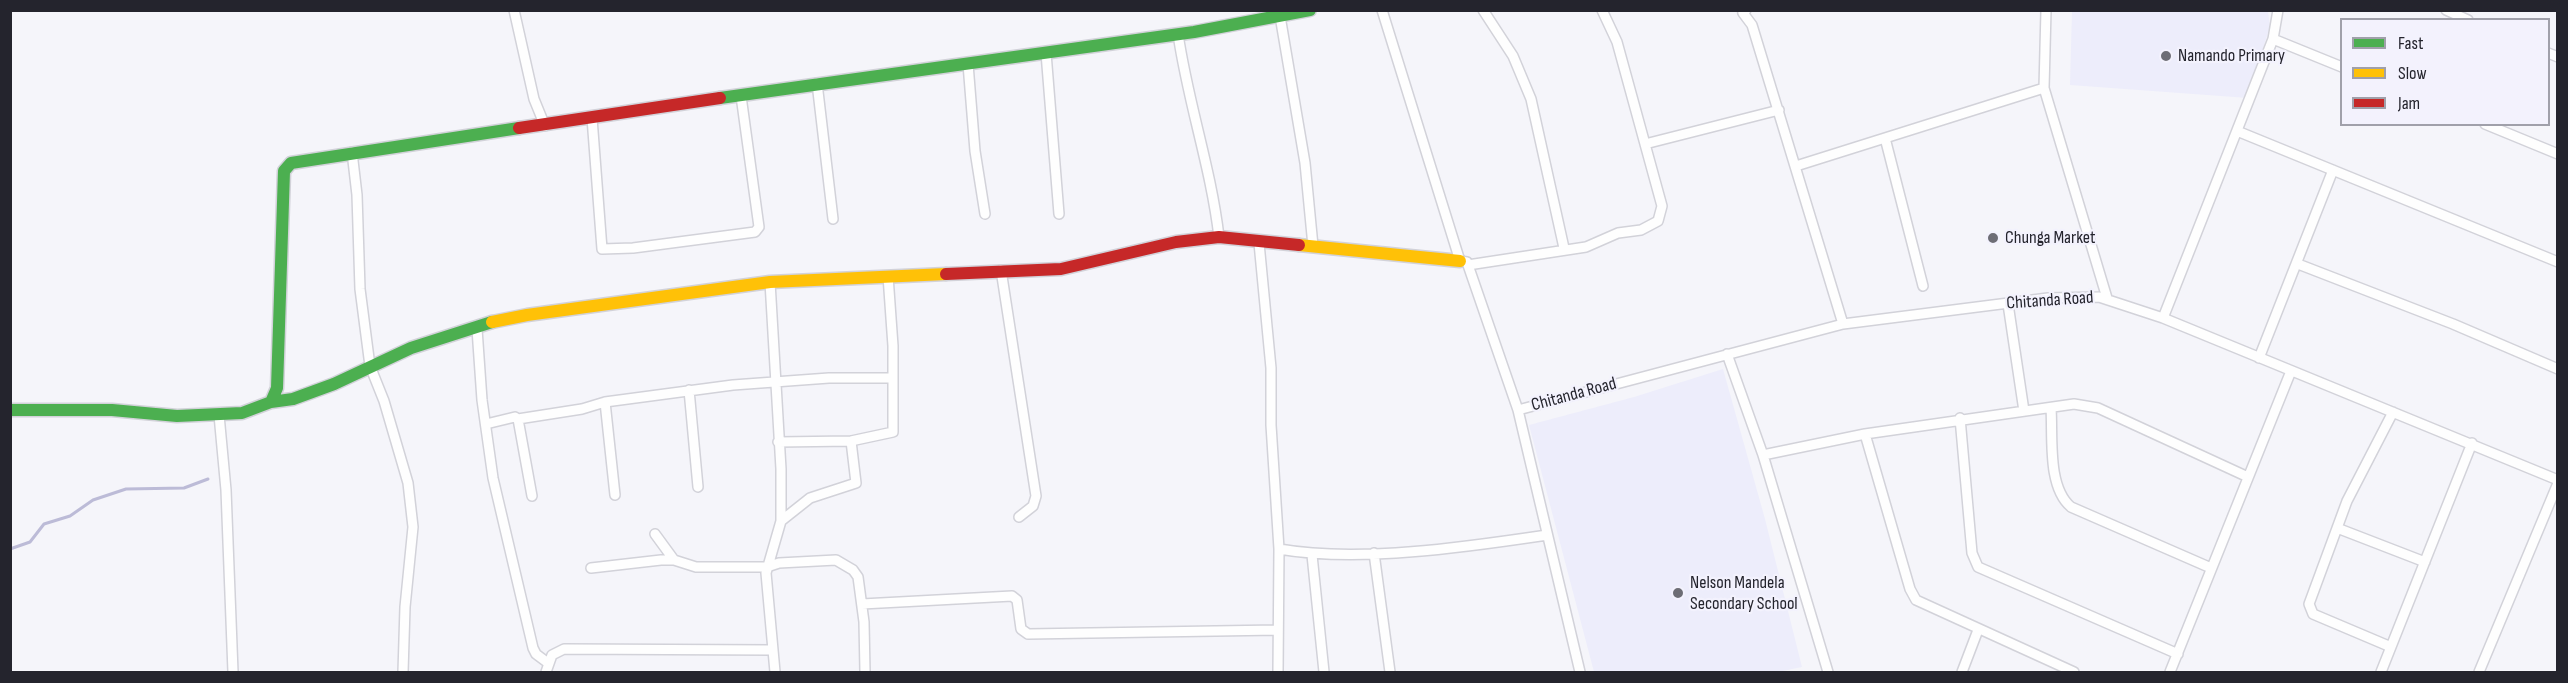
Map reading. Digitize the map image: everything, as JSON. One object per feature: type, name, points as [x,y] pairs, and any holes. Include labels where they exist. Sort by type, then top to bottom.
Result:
[{"type":"street","points":[[514,10],[534,99],[544,126]]},
{"type":"street","points":[[271,402],[278,387],[278,317],[284,171],[291,163],[817,83],[1178,34],[1310,10]]},
{"type":"street","points":[[1382,10],[1464,263],[1518,410],[1580,672]]},
{"type":"street","points":[[1483,10],[1513,56],[1531,99],[1564,248]]},
{"type":"street","points":[[10,410],[62,408],[177,416],[242,413],[271,402],[293,399],[314,392],[411,348],[490,323],[527,315],[770,282],[1061,269],[1176,242],[1219,237],[1464,263],[1564,248],[1586,247],[1618,233],[1641,230],[1658,220],[1662,206],[1617,42],[1602,10]]},
{"type":"street","points":[[2046,10],[2044,88],[2107,298]]},
{"type":"street","points":[[2163,318],[2272,39],[2277,10]]},
{"type":"street","points":[[2446,10],[2464,18]]},
{"type":"street","points":[[1741,11],[1752,25],[1843,324]]},
{"type":"street","points":[[1280,16],[1305,163],[1313,246]]},
{"type":"street","points":[[1178,34],[1185,82],[1211,187],[1219,237]]},
{"type":"street","points":[[2272,39],[2340,66]]},
{"type":"street","points":[[1046,53],[1059,214]]},
{"type":"street","points":[[968,64],[974,143],[985,214]]},
{"type":"street","points":[[817,83],[833,219]]},
{"type":"street","points":[[1796,166],[2044,88]]},
{"type":"street","points":[[592,118],[602,249],[608,251],[744,234],[755,232],[759,227],[741,96]]},
{"type":"street","points":[[1645,144],[1779,110]]},
{"type":"street","points":[[2490,126],[2558,154]]},
{"type":"street","points":[[2237,131],[2558,262]]},
{"type":"street","points":[[1885,138],[1923,286]]},
{"type":"street","points":[[352,153],[357,195],[360,289],[370,366],[384,401],[408,483],[412,547],[405,607],[403,672]]},
{"type":"street","points":[[2259,358],[2298,264],[2333,170]]},
{"type":"street","points":[[1259,243],[1270,369],[1279,549],[1278,672]]},
{"type":"street","points":[[2298,264],[2453,324],[2558,369]]},
{"type":"street","points":[[1001,270],[1036,496],[1033,506],[1019,518]]},
{"type":"street","points":[[778,442],[850,441],[894,432],[888,276]]},
{"type":"street","points":[[770,282],[781,521],[767,567],[775,672]]},
{"type":"street","name":"Chitanda Road","points":[[1518,410],[1843,324],[2048,298],[2107,298],[2163,318],[2472,443],[2558,481]]},
{"type":"street","points":[[2008,304],[2024,411]]},
{"type":"street","points":[[477,329],[493,478],[533,648],[547,668],[556,652],[578,648],[773,650]]},
{"type":"street","points":[[1727,354],[1763,455],[1828,672]]},
{"type":"street","points":[[2170,672],[2290,371]]},
{"type":"street","points":[[486,424],[515,417],[518,419],[582,409],[605,402],[688,390],[776,382],[893,378]]},
{"type":"street","points":[[688,390],[698,488]]},
{"type":"street","points":[[605,402],[615,495]]},
{"type":"street","points":[[1763,455],[1865,434],[1960,418],[2074,404],[2098,408],[2248,477]]},
{"type":"street","points":[[2051,408],[2055,468],[2062,500],[2071,507],[2211,568]]},
{"type":"street","points":[[2391,646],[2310,610],[2309,604],[2347,501],[2393,412]]},
{"type":"street","points":[[219,415],[226,490],[233,672]]},
{"type":"street","points":[[1960,418],[1972,553],[1978,567],[2178,654]]},
{"type":"street","points":[[518,419],[532,495]]},
{"type":"street","points":[[1865,434],[1910,589],[1922,604],[2067,671]]},
{"type":"street","points":[[781,521],[810,498],[856,483],[850,441]]},
{"type":"street","points":[[2381,672],[2472,443]]},
{"type":"street","points":[[2479,672],[2558,481]]},
{"type":"street","points":[[2337,528],[2425,562]]},
{"type":"street","points":[[655,534],[674,560]]},
{"type":"street","points":[[1279,549],[1312,555],[1374,553],[1482,545],[1547,535]]},
{"type":"street","points":[[1374,553],[1390,672]]},
{"type":"street","points":[[1312,555],[1324,672]]},
{"type":"street","points":[[591,568],[674,560],[696,567],[767,567],[779,563],[836,560],[854,570],[858,577],[862,604],[865,672]]},
{"type":"street","points":[[862,604],[1012,596],[1017,600],[1021,629],[1028,634],[1278,630]]},
{"type":"street","points":[[1962,672],[1978,630]]},
{"type":"shaded area","name":"Namando Primary","points":[[2072,11],[2268,11],[2270,26],[2248,98],[2070,85]]},
{"type":"shaded area","name":"Nelson Mandela Secondary School","points":[[1723,369],[1765,519],[1802,667],[1778,672],[1594,672],[1529,425],[1634,397]]},
{"type":"waterway","points":[[10,549],[30,542],[44,524],[70,516],[93,500],[126,489],[184,488],[208,479]]},
{"type":"traffic: fast","points":[[720,98],[1194,32],[1310,10]]},
{"type":"traffic: fast","points":[[271,402],[277,388],[284,171],[291,163],[519,128]]},
{"type":"traffic: fast","points":[[10,410],[112,410],[177,416],[242,413],[271,402],[293,399],[334,384],[411,348],[492,322]]},
{"type":"traffic: slow","points":[[1299,245],[1460,261]]},
{"type":"traffic: slow","points":[[492,322],[527,315],[770,282],[946,274]]},
{"type":"traffic: jam","points":[[519,128],[720,98]]},
{"type":"traffic: jam","points":[[946,274],[1061,269],[1176,242],[1219,237],[1299,245]]},
{"type":"place","name":"Namando Primary","points":[[2166,56]]},
{"type":"place","name":"Chunga Market","points":[[1993,238]]},
{"type":"place","name":"Nelson Mandela Secondary School","points":[[1678,593]]}]
